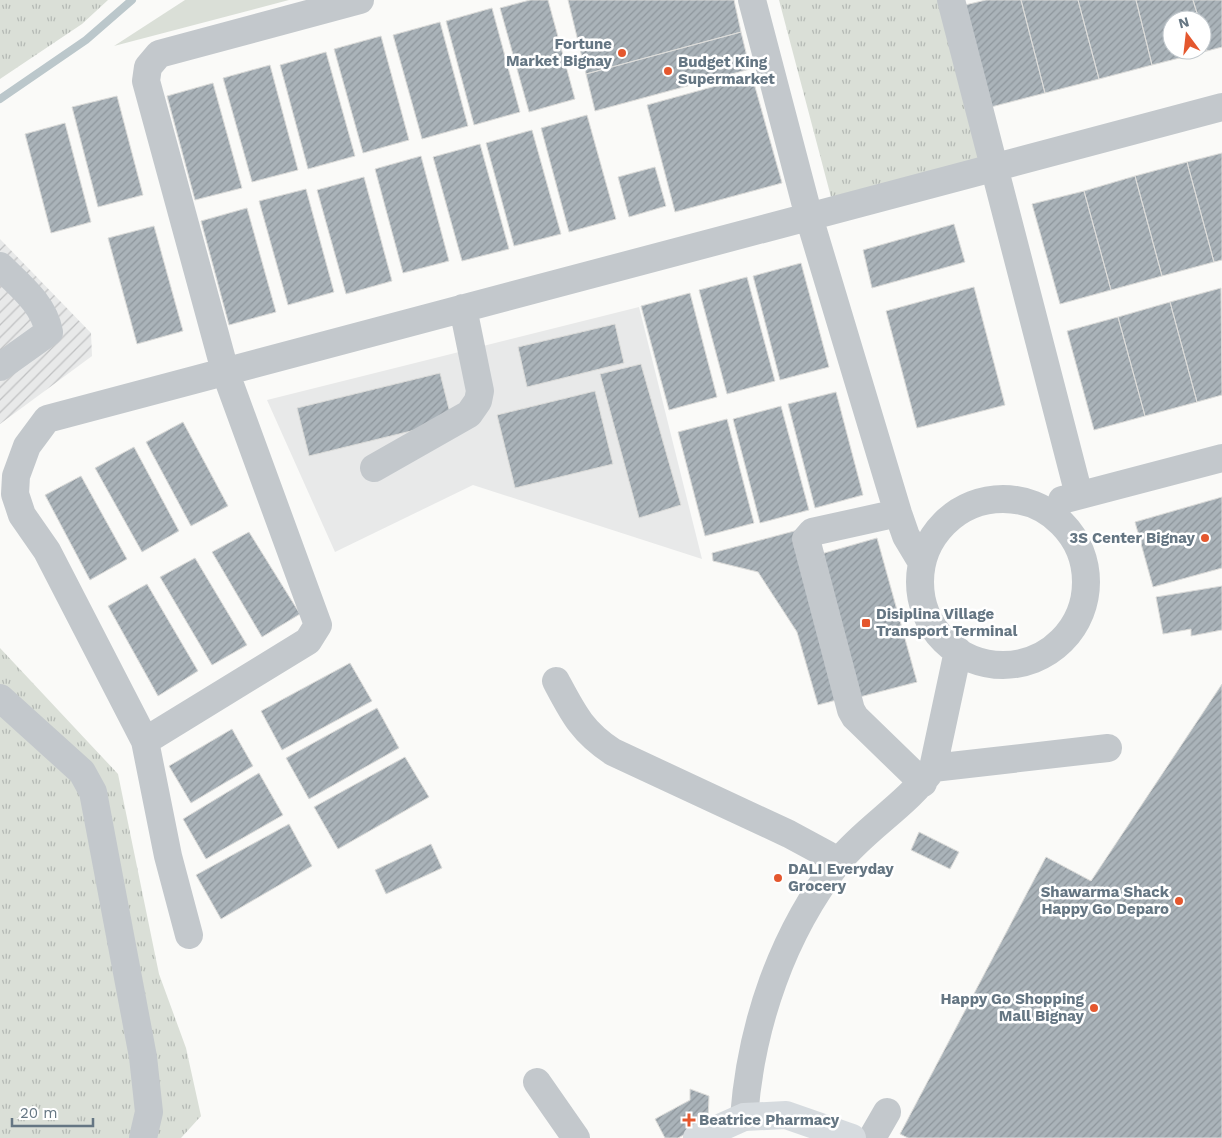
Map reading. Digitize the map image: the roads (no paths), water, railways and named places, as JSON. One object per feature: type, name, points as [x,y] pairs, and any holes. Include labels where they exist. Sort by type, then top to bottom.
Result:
[{"type":"main road","points":[[697,1138],[744,1116],[786,1115],[852,1138]]},
{"type":"street","points":[[146,741],[308,641],[315,634],[318,625],[317,616],[225,370],[146,81],[148,67],[159,54],[360,0]]},
{"type":"street","points":[[752,0],[809,217],[898,513],[906,536],[921,561]]},
{"type":"street","points":[[951,0],[1079,495]]},
{"type":"street","points":[[189,935],[168,856],[146,741],[47,551],[22,515],[15,494],[16,476],[27,446],[47,419],[225,370],[996,169],[1222,107]]},
{"type":"street","points":[[0,266],[39,305],[47,321],[49,332],[0,368]]},
{"type":"street","points":[[374,468],[469,414],[478,401],[480,391],[463,308]]},
{"type":"street","points":[[1041,506],[1222,458]]},
{"type":"street","points":[[1006,498],[1041,506],[1055,516],[1073,535],[1084,559],[1088,585],[1082,611],[1069,634],[1049,651],[1025,662],[996,665],[967,658],[943,641],[927,618],[919,590],[921,561],[933,534],[954,514],[983,502],[1006,498]]},
{"type":"street","points":[[898,513],[812,532],[806,539],[851,710],[855,717],[928,776]]},
{"type":"street","points":[[928,776],[958,651]]},
{"type":"street","points":[[556,681],[581,726],[596,741],[613,752],[789,834],[840,861]]},
{"type":"street","points":[[0,698],[82,772],[93,792],[143,1057],[149,1112],[143,1138]]},
{"type":"street","points":[[744,1116],[747,1072],[766,1001],[794,929],[840,861],[880,820],[928,776],[1108,748]]},
{"type":"street","points":[[537,1082],[576,1138]]},
{"type":"street","points":[[872,1138],[887,1112]]},
{"type":"waterway","points":[[0,99],[86,40],[132,0]]},
{"type":"place","name":"Fortune Market Bignay","points":[[622,53]]},
{"type":"place","name":"Budget King Supermarket","points":[[668,71]]},
{"type":"place","name":"3S Center Bignay","points":[[1205,538]]},
{"type":"place","name":"Disiplina Village Transport Terminal","points":[[866,623]]},
{"type":"place","name":"DALI Everyday Grocery","points":[[778,878]]},
{"type":"place","name":"Shawarma Shack Happy Go Deparo","points":[[1179,901]]},
{"type":"place","name":"Happy Go Shopping Mall Bignay","points":[[1094,1008]]},
{"type":"place","name":"Beatrice Pharmacy","points":[[689,1120]]}]
